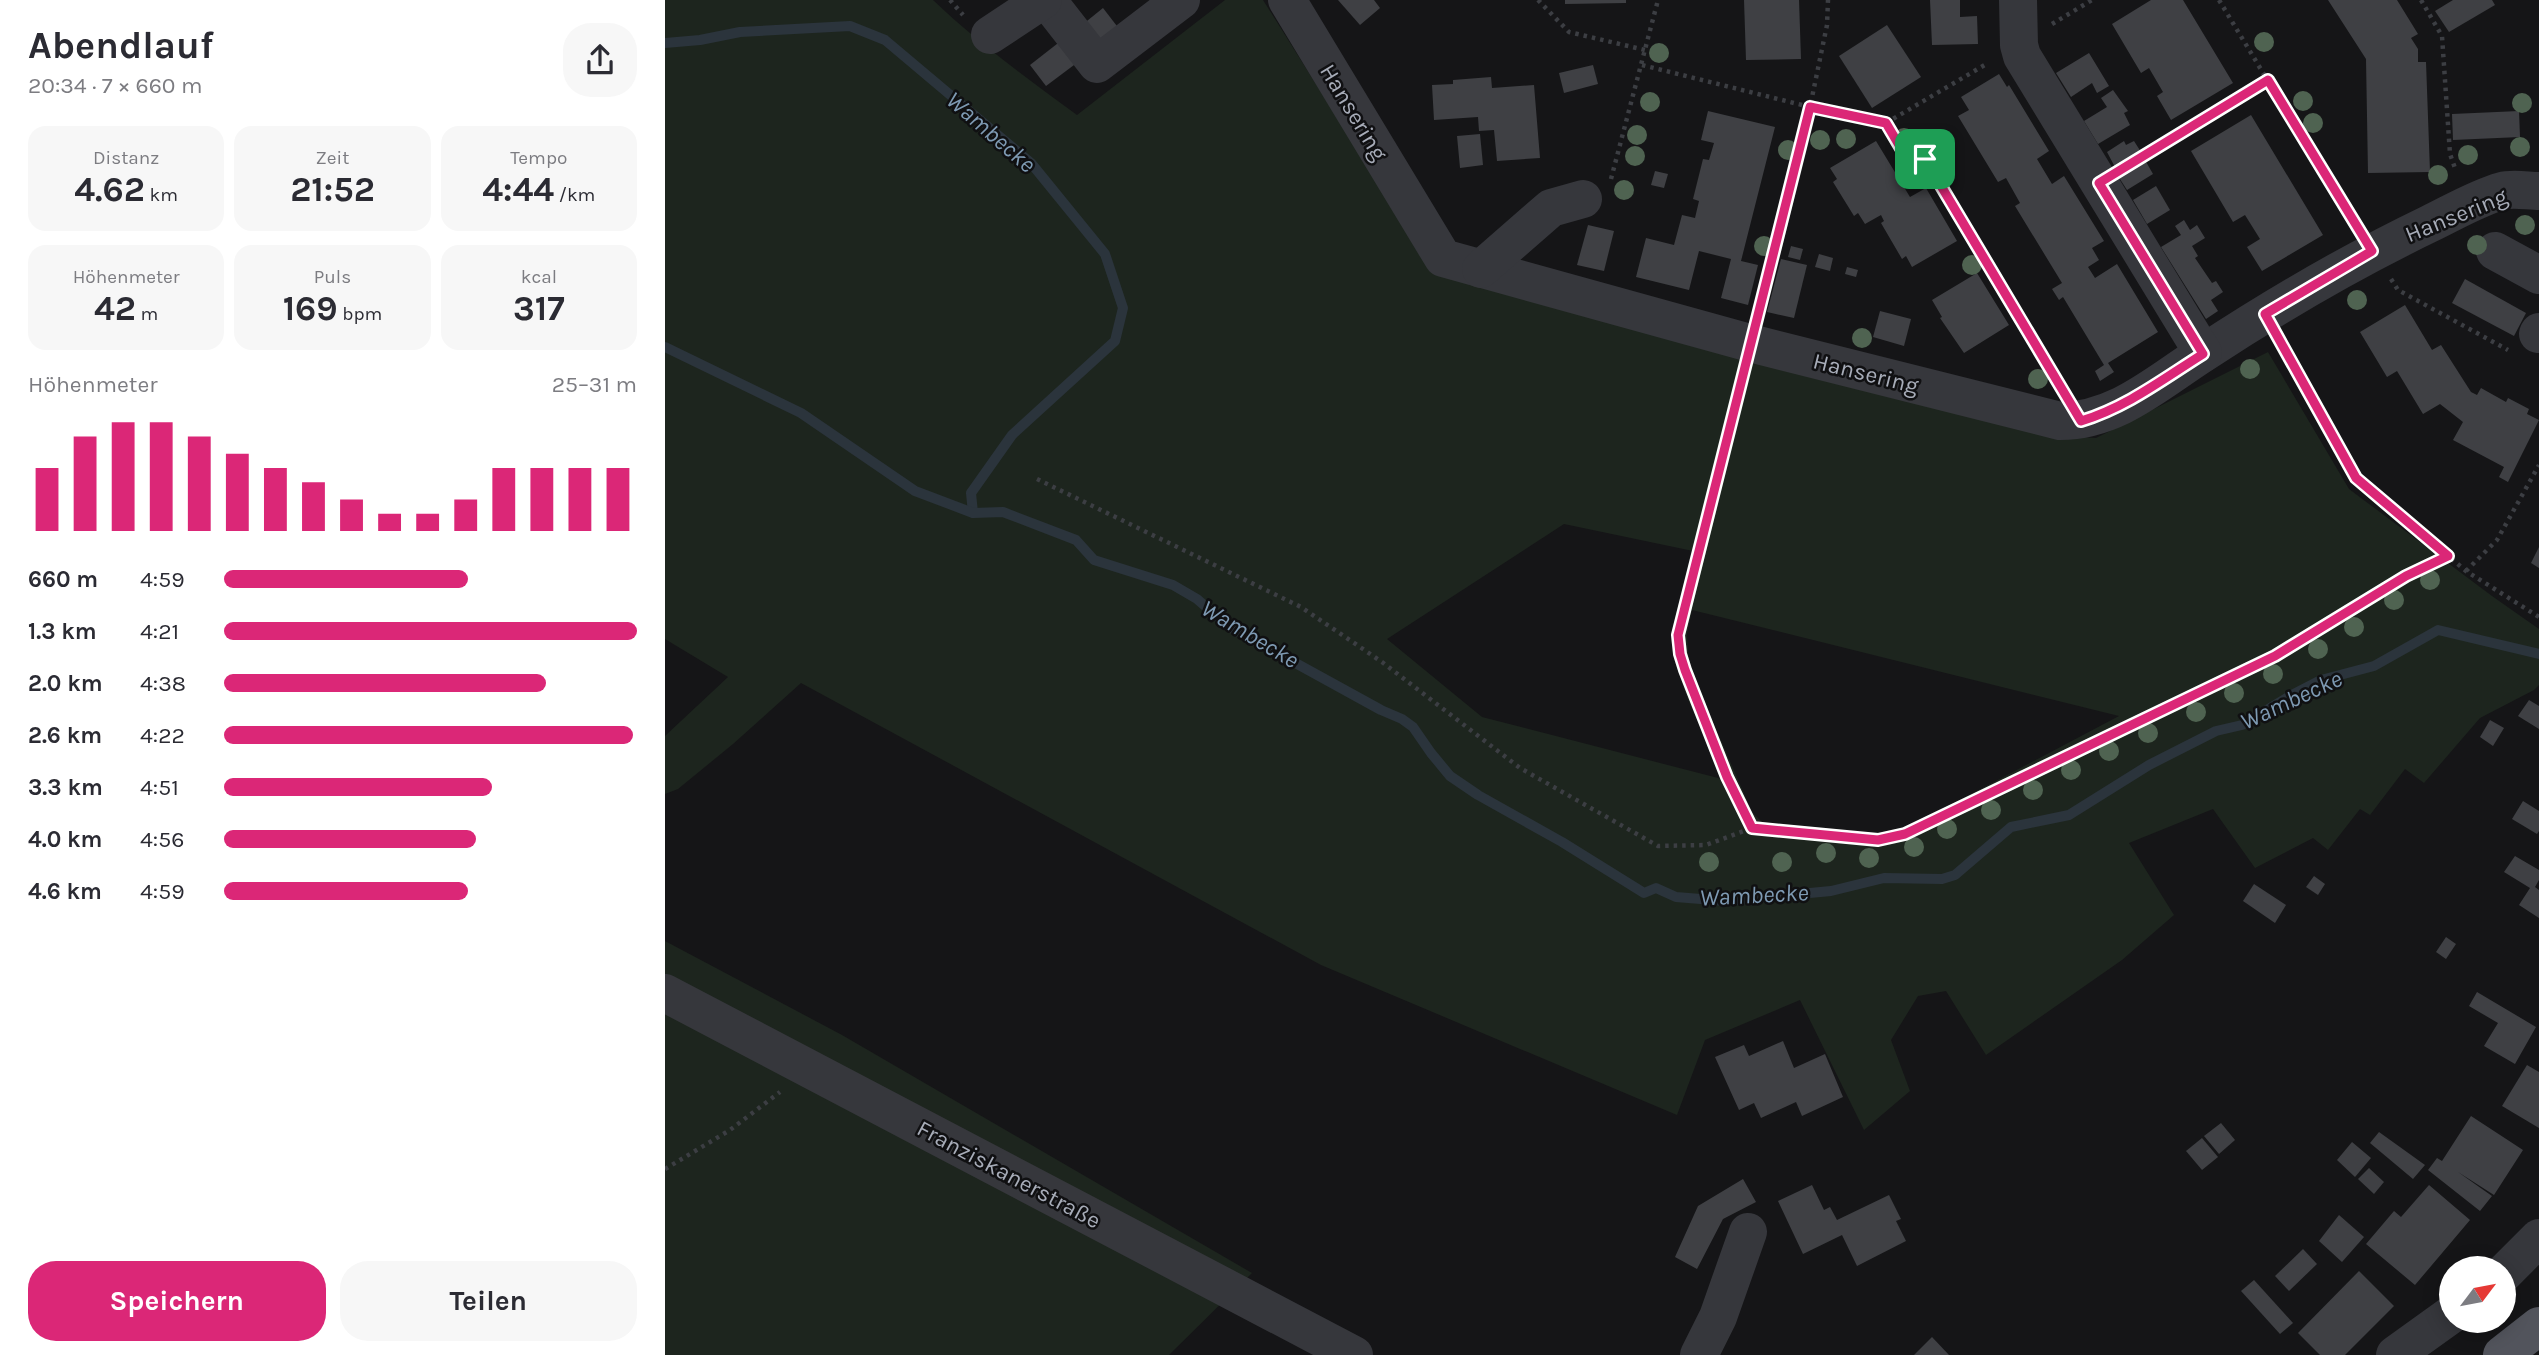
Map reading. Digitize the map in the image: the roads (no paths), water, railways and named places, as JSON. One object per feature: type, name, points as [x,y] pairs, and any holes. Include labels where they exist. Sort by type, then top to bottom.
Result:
[{"type":"main road","points":[[2502,1355],[2536,1339]]},
{"type":"street","points":[[990,35],[1045,0],[1097,64],[1181,0]]},
{"type":"street","name":"Hansering","points":[[1287,0],[1443,258],[1750,343],[2060,421],[2081,421],[2120,407],[2265,314],[2372,251],[2504,190],[2539,191]]},
{"type":"street","points":[[2018,0],[2019,45],[2022,55],[2203,354]]},
{"type":"street","points":[[1481,270],[1551,208],[1583,199]]},
{"type":"street","points":[[2495,251],[2539,275]]},
{"type":"street","name":"Franziskanerstraße","points":[[665,993],[1354,1355]]},
{"type":"street","points":[[1699,1355],[1718,1317],[1748,1232]]},
{"type":"street","points":[[2517,1260],[2539,1238]]},
{"type":"street","points":[[2395,1355],[2439,1323]]},
{"type":"waterway","name":"Wambecke","points":[[665,43],[700,40],[740,32],[850,26],[885,40],[1031,163],[1105,254],[1123,308],[1115,341],[1012,435],[971,493],[973,513]]},
{"type":"waterway","name":"Wambecke","points":[[665,347],[801,413],[915,491],[973,513],[1003,512],[1076,540],[1094,560],[1173,585],[1197,599],[1228,626],[1402,719],[1413,727],[1450,776],[1644,893],[1656,888],[1676,897],[1725,901],[1831,891],[1884,878],[1942,879],[1955,875],[2011,827],[2069,815],[2149,765],[2216,731],[2242,725],[2321,680],[2374,666],[2438,630],[2539,654]]}]
